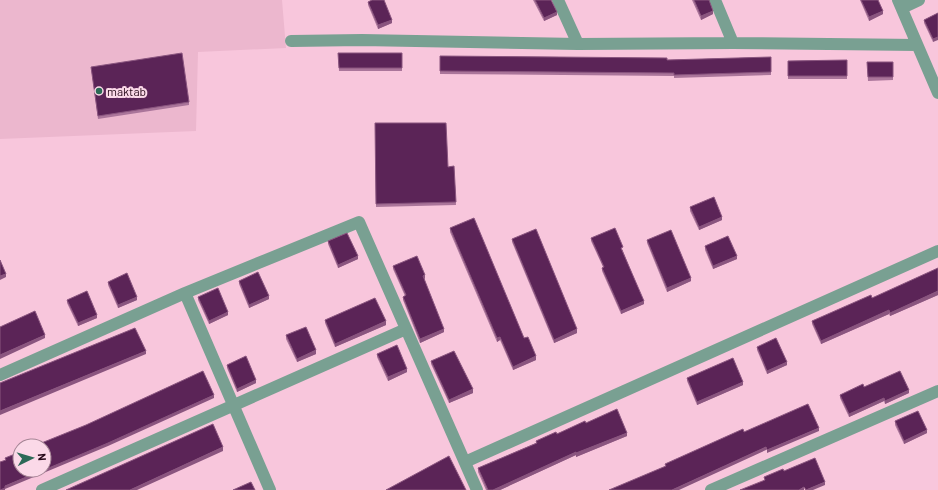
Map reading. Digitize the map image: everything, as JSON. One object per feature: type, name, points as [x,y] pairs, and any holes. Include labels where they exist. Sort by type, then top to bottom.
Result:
[{"type":"street","points":[[558,0],[578,44]]},
{"type":"street","points":[[715,0],[733,43]]},
{"type":"street","points":[[919,0],[900,4],[938,93]]},
{"type":"street","points":[[291,41],[362,40],[578,44],[733,43],[917,45]]},
{"type":"street","points":[[0,374],[185,294],[360,222],[477,490]]},
{"type":"street","points":[[465,462],[938,251]]},
{"type":"street","points":[[185,294],[270,490]]},
{"type":"street","points":[[42,490],[234,407],[406,329]]},
{"type":"street","points":[[711,490],[938,391]]},
{"type":"shaded area","name":"maktab","points":[[0,0],[282,0],[286,48],[198,52],[196,131],[0,139]]},
{"type":"building","points":[[372,0],[384,0],[392,20],[378,25],[368,2]]},
{"type":"building","points":[[535,0],[551,0],[557,12],[544,18]]},
{"type":"building","points":[[694,0],[709,0],[713,11],[701,16]]},
{"type":"building","points":[[861,0],[878,0],[883,11],[869,17]]},
{"type":"building","points":[[938,13],[938,37],[933,39],[924,20]]},
{"type":"building","points":[[182,53],[189,102],[98,116],[91,67]]},
{"type":"building","points":[[338,53],[402,53],[402,68],[339,68]]},
{"type":"building","points":[[440,56],[667,58],[667,60],[771,57],[771,72],[674,75],[674,73],[440,71]]},
{"type":"building","points":[[847,60],[847,76],[788,76],[788,61]]},
{"type":"building","points":[[867,62],[893,62],[893,77],[868,77]]},
{"type":"building","points":[[375,123],[446,123],[448,167],[454,166],[456,202],[376,204]]},
{"type":"building","points":[[714,197],[722,217],[699,227],[690,207]]},
{"type":"building","points":[[474,218],[524,338],[528,337],[536,356],[513,367],[500,337],[497,338],[450,228]]},
{"type":"building","points":[[615,228],[623,247],[621,248],[644,301],[621,311],[602,268],[604,267],[591,238]]},
{"type":"building","points":[[536,229],[577,329],[554,340],[512,239]]},
{"type":"building","points":[[671,230],[691,278],[667,288],[647,240]]},
{"type":"building","points":[[347,233],[358,256],[338,265],[328,241]]},
{"type":"building","points":[[728,236],[737,256],[713,266],[705,246]]},
{"type":"building","points":[[417,256],[425,275],[423,276],[444,329],[420,339],[403,297],[406,295],[393,266]]},
{"type":"building","points":[[0,260],[6,274],[0,276]]},
{"type":"building","points":[[938,268],[938,291],[890,313],[889,310],[821,341],[812,321],[871,295],[872,298]]},
{"type":"building","points":[[258,272],[269,296],[249,305],[239,281]]},
{"type":"building","points":[[127,273],[137,297],[118,305],[108,282]]},
{"type":"building","points":[[218,288],[228,312],[209,321],[198,297]]},
{"type":"building","points":[[87,291],[97,315],[78,323],[67,300]]},
{"type":"building","points":[[375,298],[386,321],[335,344],[325,320]]},
{"type":"building","points":[[35,311],[45,335],[0,355],[0,327]]},
{"type":"building","points":[[306,327],[316,350],[297,359],[286,335]]},
{"type":"building","points":[[135,328],[146,351],[0,411],[0,383]]},
{"type":"building","points":[[776,338],[787,362],[767,371],[757,347]]},
{"type":"building","points":[[397,345],[407,369],[388,377],[377,354]]},
{"type":"building","points":[[454,351],[473,389],[449,400],[431,361]]},
{"type":"building","points":[[246,356],[256,380],[237,389],[227,365]]},
{"type":"building","points":[[733,358],[743,382],[697,402],[687,378]]},
{"type":"building","points":[[203,371],[214,395],[52,467],[52,439],[86,425]]},
{"type":"building","points":[[900,371],[909,390],[885,401],[884,398],[849,414],[840,395],[863,384],[864,387]]},
{"type":"building","points":[[808,404],[819,428],[767,450],[766,447],[672,490],[609,490],[666,466],[665,464],[743,429],[744,432]]},
{"type":"building","points":[[617,409],[627,433],[576,452],[493,490],[488,490],[478,468],[537,443],[536,441],[556,432],[557,434],[585,421],[586,423]]},
{"type":"building","points":[[918,411],[927,430],[904,441],[895,421]]},
{"type":"building","points":[[213,424],[223,447],[130,490],[66,490]]},
{"type":"building","points":[[12,455],[12,478],[24,478],[5,486],[5,488],[0,490],[0,462],[6,460],[5,458]]},
{"type":"building","points":[[449,456],[466,490],[386,490]]},
{"type":"building","points":[[815,458],[825,482],[806,490],[804,487],[799,490],[740,490],[765,480],[764,477],[783,469],[784,471]]},
{"type":"building","points":[[251,482],[255,490],[233,490]]},
{"type":"place","name":"maktab","points":[[99,91]]}]
